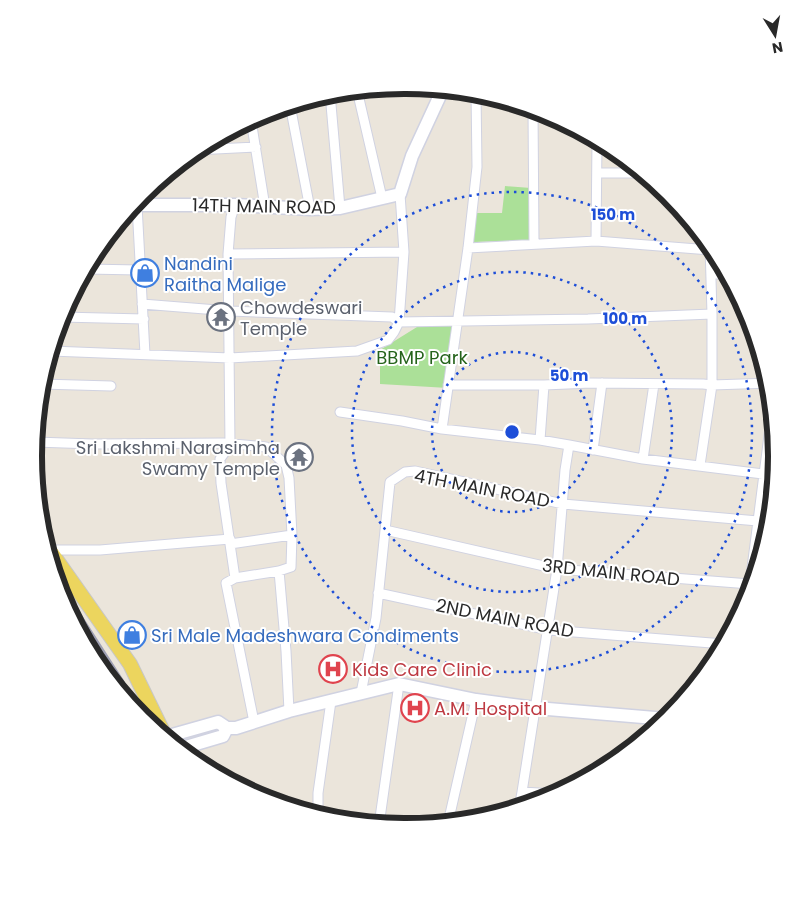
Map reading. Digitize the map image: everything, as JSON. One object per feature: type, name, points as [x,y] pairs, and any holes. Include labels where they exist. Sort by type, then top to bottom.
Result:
[{"type":"main road","points":[[400,194],[412,156],[440,95]]},
{"type":"main road","name":"14TH MAIN ROAD","points":[[144,205],[340,208],[400,194]]},
{"type":"main road","points":[[59,562],[130,664],[157,720]]},
{"type":"main road","points":[[173,735],[218,722],[227,728],[236,728],[290,711],[399,684],[476,700],[536,708],[655,718]]},
{"type":"main road","points":[[188,746],[223,736],[227,728]]},
{"type":"street","points":[[359,97],[382,198]]},
{"type":"street","points":[[442,428],[468,248],[477,167],[476,100]]},
{"type":"street","points":[[331,101],[340,208]]},
{"type":"street","points":[[291,112],[310,209]]},
{"type":"street","points":[[534,117],[534,244]]},
{"type":"street","points":[[252,127],[265,207]]},
{"type":"street","points":[[213,149],[256,147]]},
{"type":"street","points":[[596,241],[597,149]]},
{"type":"street","points":[[597,173],[632,173]]},
{"type":"street","points":[[58,351],[230,358],[357,352],[388,340],[399,322],[404,252],[400,194]]},
{"type":"street","points":[[235,205],[231,216],[228,254],[230,445],[220,460],[235,578]]},
{"type":"street","points":[[136,213],[145,354]]},
{"type":"street","points":[[468,248],[596,241],[701,247]]},
{"type":"street","points":[[228,254],[404,252]]},
{"type":"street","points":[[700,465],[712,385],[711,262]]},
{"type":"street","points":[[95,269],[139,270]]},
{"type":"street","points":[[711,274],[718,274]]},
{"type":"street","points":[[142,304],[230,311],[392,317],[399,322],[588,319],[712,314]]},
{"type":"street","points":[[70,316],[144,319]]},
{"type":"street","points":[[594,450],[602,383]]},
{"type":"street","points":[[448,385],[761,383]]},
{"type":"street","points":[[49,384],[111,386]]},
{"type":"street","points":[[642,460],[654,384]]},
{"type":"street","points":[[540,440],[544,385]]},
{"type":"street","points":[[340,412],[442,428],[540,440],[642,460],[700,465],[763,474]]},
{"type":"street","points":[[43,442],[93,444],[223,443],[266,447],[286,465],[289,478],[292,535],[291,567],[279,571],[235,578],[226,583],[254,722]]},
{"type":"street","points":[[754,554],[767,443]]},
{"type":"street","points":[[521,799],[549,630],[557,570],[565,470],[569,445]]},
{"type":"street","name":"4TH MAIN ROAD","points":[[361,692],[376,618],[390,482],[405,472],[415,471],[563,504],[758,521]]},
{"type":"street","name":"3RD MAIN ROAD","points":[[385,530],[557,570],[744,584]]},
{"type":"street","points":[[54,547],[100,550],[292,535]]},
{"type":"street","points":[[279,571],[290,711]]},
{"type":"street","name":"2ND MAIN ROAD","points":[[378,593],[549,630],[715,643]]},
{"type":"street","points":[[379,818],[399,684]]},
{"type":"street","points":[[450,815],[476,700]]},
{"type":"street","points":[[319,808],[318,793],[331,701]]},
{"type":"street","points":[[522,792],[539,793]]},
{"type":"green space","points":[[505,186],[531,188],[530,240],[473,242],[475,213],[502,213]]},
{"type":"green space","name":"BBMP Park","points":[[456,321],[448,388],[380,384],[380,350],[417,327]]},
{"type":"green space","points":[[768,459],[761,527],[757,542]]},
{"type":"railway","points":[[78,611],[127,688]]},
{"type":"place","name":"Nandini Raitha Malige","points":[[145,273]]},
{"type":"place","name":"Chowdeswari Temple","points":[[221,317]]},
{"type":"place","name":"Sri Lakshmi Narasimha Swamy Temple","points":[[299,457]]},
{"type":"place","name":"Sri Male Madeshwara Condiments","points":[[132,635]]},
{"type":"place","name":"Kids Care Clinic","points":[[333,669]]},
{"type":"place","name":"A.M. Hospital","points":[[415,708]]}]
